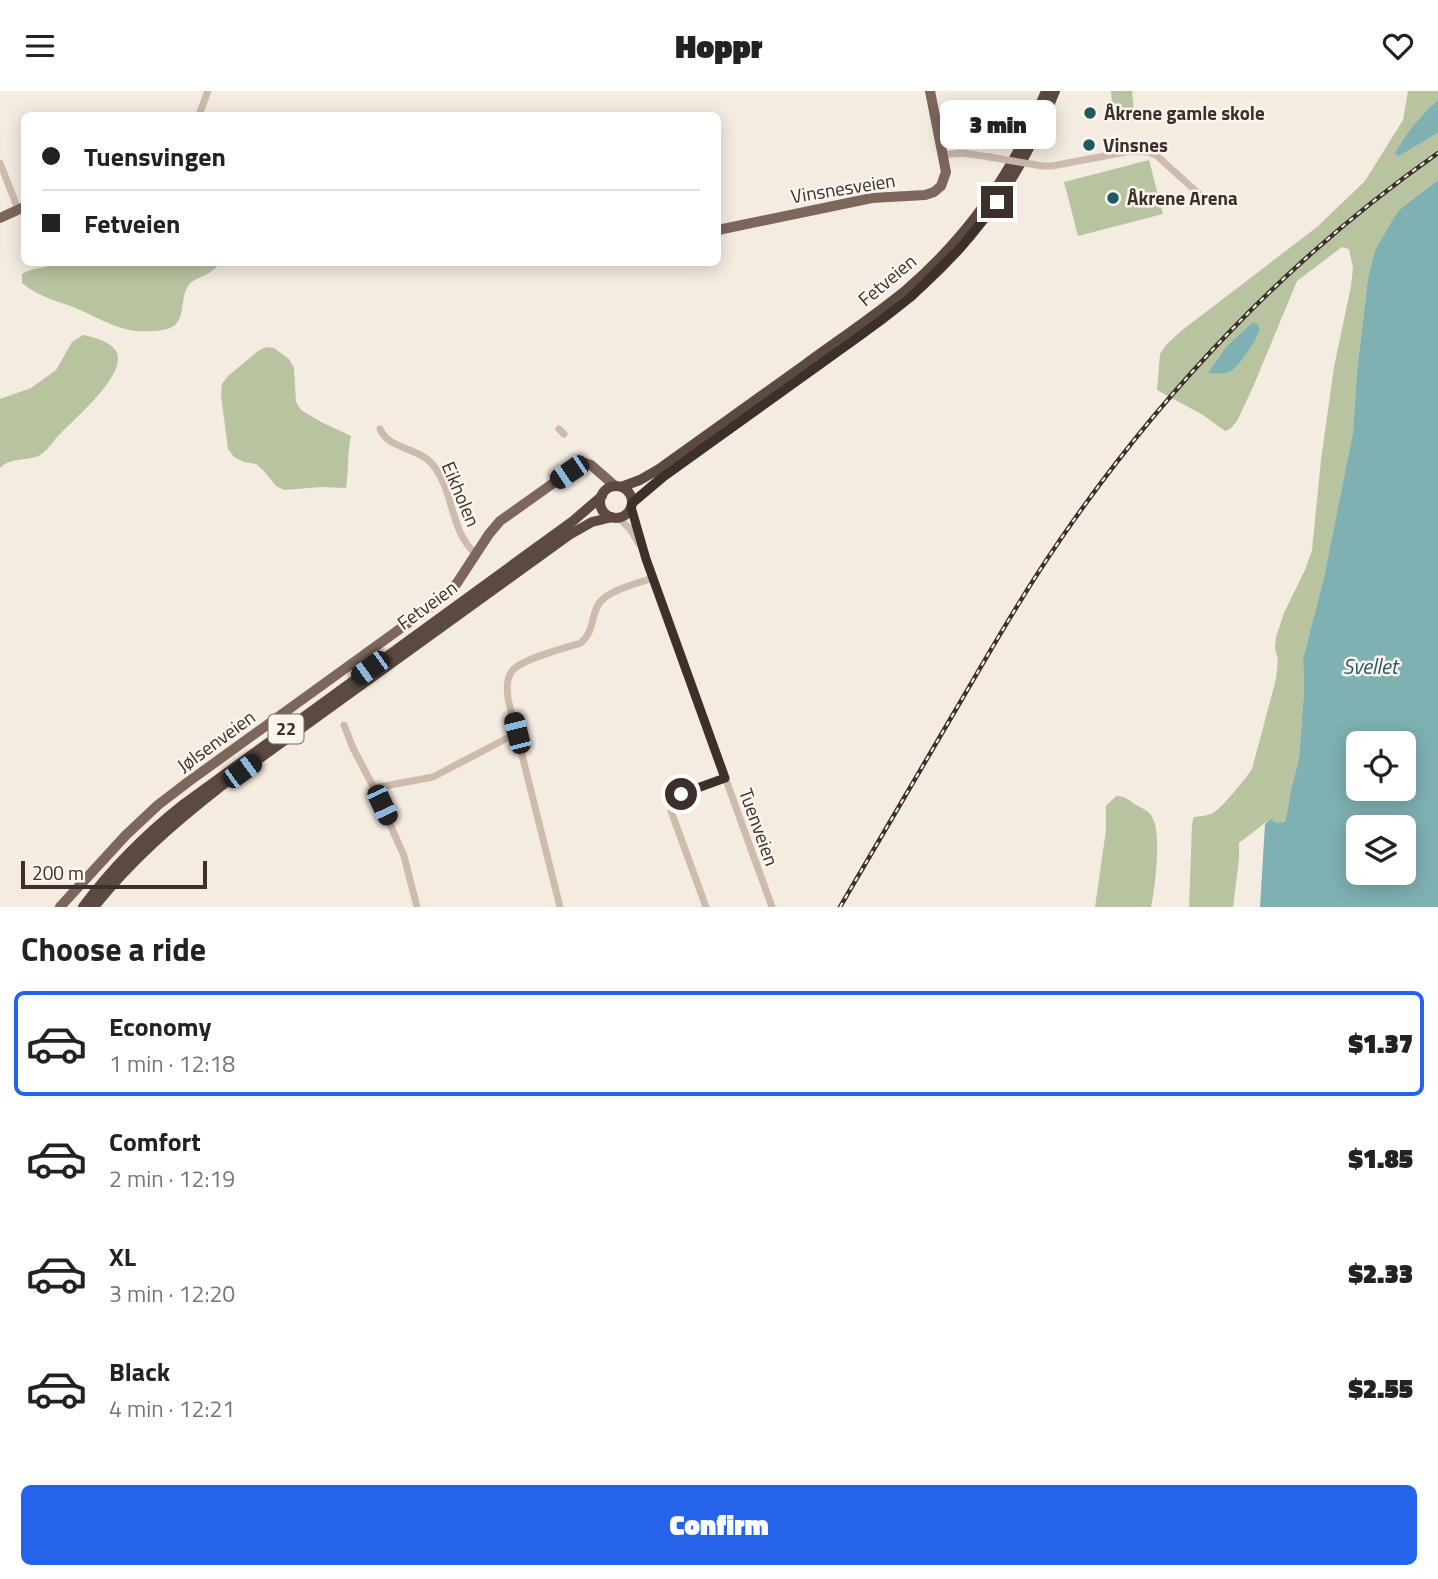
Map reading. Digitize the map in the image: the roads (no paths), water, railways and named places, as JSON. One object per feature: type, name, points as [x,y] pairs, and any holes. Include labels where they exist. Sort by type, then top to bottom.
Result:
[{"type":"highway","name":"Fetveien","points":[[618,487],[640,481],[659,469],[860,325],[916,280],[956,240],[990,197],[1018,153],[1046,91]]},
{"type":"highway","name":"Fetveien","points":[[631,505],[664,476],[888,314],[933,276],[962,246],[1013,178],[1033,143],[1055,91]]},
{"type":"highway","name":"22","points":[[602,495],[608,489],[618,487]]},
{"type":"highway","points":[[618,487],[629,493],[631,505]]},
{"type":"highway","name":"Fetveien","points":[[83,907],[134,848],[184,804],[573,521],[602,495]]},
{"type":"highway","points":[[602,495],[602,509],[615,517]]},
{"type":"highway","name":"22","points":[[615,517],[626,514],[631,505]]},
{"type":"highway","name":"Fetveien","points":[[94,907],[140,855],[220,787],[569,535],[592,522],[615,517]]},
{"type":"main road","name":"Vinsnesveien","points":[[721,229],[872,198],[930,194],[941,186],[946,172],[930,91]]},
{"type":"main road","points":[[0,218],[21,208]]},
{"type":"main road","name":"Jølsenveien","points":[[61,907],[143,818],[188,782],[444,597],[457,583],[494,527],[513,510],[579,466],[587,463],[594,468]]},
{"type":"main road","points":[[594,468],[618,487]]},
{"type":"main road","points":[[594,468],[602,495]]},
{"type":"street","points":[[200,112],[208,91]]},
{"type":"street","points":[[943,155],[962,153],[1052,166],[1131,151],[1148,152],[1156,155],[1208,202]]},
{"type":"street","points":[[0,163],[21,208]]},
{"type":"street","name":"Eikholen","points":[[380,429],[390,441],[418,452],[434,465],[443,482],[464,542],[476,554]]},
{"type":"street","name":"Tuenveien","points":[[631,505],[646,559],[772,907]]},
{"type":"street","name":"Tuenveien","points":[[615,517],[630,529],[646,559]]},
{"type":"street","points":[[560,907],[507,693],[508,679],[512,671],[526,662],[580,643],[588,636],[601,601],[611,594],[653,578]]},
{"type":"street","points":[[344,725],[404,856],[418,907]]},
{"type":"street","points":[[374,788],[433,777],[517,733]]},
{"type":"street","points":[[706,907],[671,811],[671,802],[681,794],[725,778]]},
{"type":"water","points":[[1438,100],[1438,133],[1399,156],[1395,154],[1414,125]]},
{"type":"water","name":"Svellet","points":[[1438,180],[1438,907],[1260,907],[1265,824],[1270,819],[1277,823],[1284,822],[1299,759],[1304,691],[1303,659],[1324,577],[1353,432],[1368,278],[1375,250],[1399,210]]},
{"type":"water","points":[[1252,323],[1256,323],[1260,328],[1240,363],[1228,372],[1208,373],[1227,346]]},
{"type":"railway","points":[[840,907],[1032,582],[1099,485],[1141,431],[1185,379],[1280,282],[1383,193],[1438,153]]},
{"type":"place","name":"Åkrene gamle skole","points":[[1090,113]]},
{"type":"place","name":"Vinsnes","points":[[1089,145]]},
{"type":"place","name":"Åkrene Arena","points":[[1113,198]]}]
